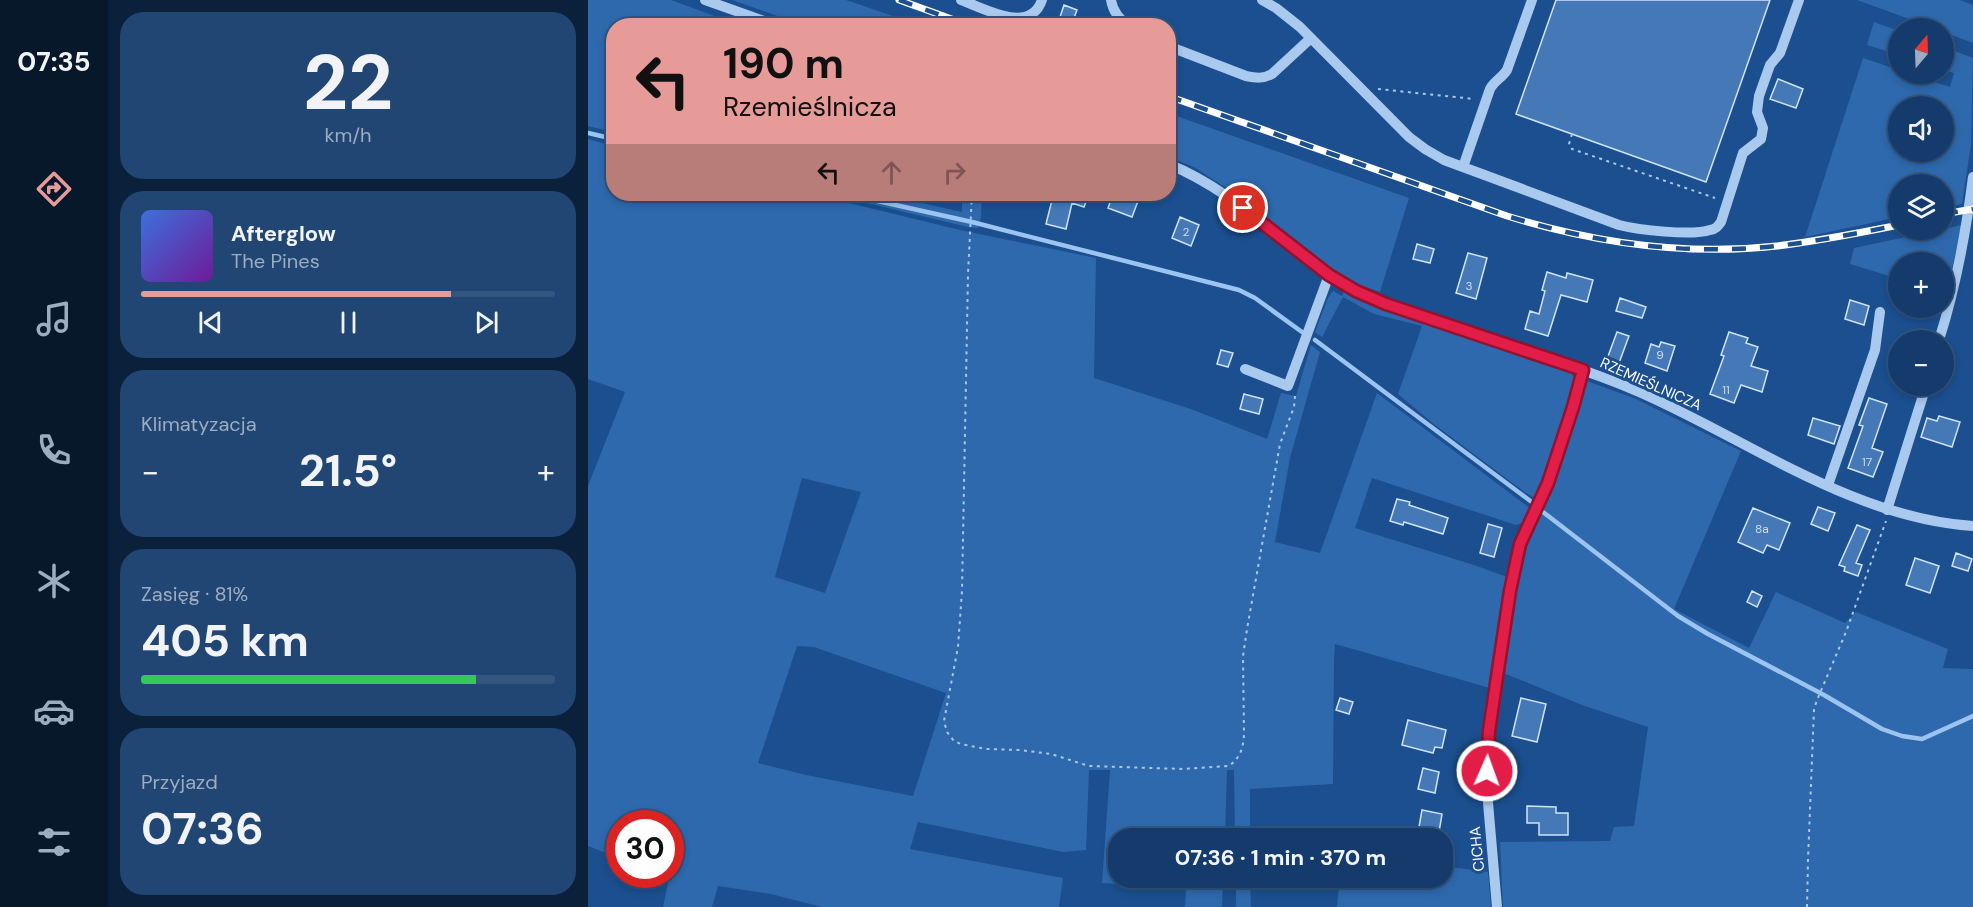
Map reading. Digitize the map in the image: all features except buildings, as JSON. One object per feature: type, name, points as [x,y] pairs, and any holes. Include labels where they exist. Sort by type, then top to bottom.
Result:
[{"type":"street","points":[[705,0],[756,18]]},
{"type":"street","points":[[961,0],[1014,18]]},
{"type":"street","points":[[1021,18],[1030,16],[1036,11],[1042,0]]},
{"type":"street","points":[[1111,0],[1119,18]]},
{"type":"street","points":[[1262,0],[1287,16],[1311,38],[1396,125],[1425,149],[1444,160],[1629,228],[1680,232],[1712,230],[1721,222],[1743,153],[1761,139],[1763,128],[1757,112],[1759,96],[1770,65],[1780,53],[1799,0]]},
{"type":"street","points":[[1463,167],[1486,100],[1493,84],[1507,70],[1532,0]]},
{"type":"street","points":[[1176,49],[1246,76],[1258,78],[1272,74],[1311,38]]},
{"type":"street","name":"RZEMIEŚLNICZA","points":[[1176,168],[1226,195],[1329,275],[1356,291],[1386,304],[1583,370],[1639,392],[1828,485],[1888,510],[1957,525],[1973,526]]},
{"type":"street","points":[[1943,330],[1951,304],[1973,177]]},
{"type":"street","points":[[1245,369],[1288,386],[1329,275]]},
{"type":"street","points":[[1828,485],[1875,350],[1880,312]]},
{"type":"street","name":"CICHA","points":[[1497,907],[1487,791],[1489,731],[1505,621],[1520,544],[1548,483],[1583,370]]},
{"type":"street","points":[[1888,510],[1923,396]]},
{"type":"path","points":[[1358,86],[1486,100]]},
{"type":"path","points":[[1572,134],[1569,144],[1572,149],[1727,202]]},
{"type":"path","points":[[972,201],[962,591],[958,647],[944,721],[947,732],[954,741],[986,749],[1051,754],[1089,766],[1184,769],[1229,766],[1235,761],[1243,747],[1243,656],[1247,629],[1280,444],[1295,399],[1290,380]]},
{"type":"path","points":[[1807,907],[1813,721],[1817,700],[1846,632],[1888,510]]},
{"type":"shaded area","points":[[588,0],[671,0],[720,18],[606,18],[606,130],[588,126]]},
{"type":"shaded area","points":[[732,0],[846,0],[899,18],[783,18]]},
{"type":"shaded area","points":[[1857,0],[1960,0],[1973,5],[1973,43],[1954,36],[1954,18],[1906,18]]},
{"type":"shaded area","points":[[1874,22],[1888,27],[1888,52],[1867,45]]},
{"type":"shaded area","points":[[1954,51],[1973,58],[1971,144],[1962,204],[1954,206],[1954,174],[1888,174],[1888,219],[1805,237],[1863,58],[1888,66],[1888,84],[1941,84],[1950,87],[1951,84],[1954,84]]},
{"type":"shaded area","points":[[1176,116],[1409,198],[1380,292],[1357,284],[1320,262],[1234,193],[1194,167],[1176,160]]},
{"type":"shaded area","points":[[588,139],[606,144],[606,201],[841,201],[960,230],[1096,258],[1094,378],[1191,409],[1267,439],[1281,393],[1296,396],[1311,345],[1320,352],[1290,458],[1275,542],[1320,553],[1377,393],[1531,509],[1524,522],[1516,525],[1372,478],[1355,528],[1507,577],[1490,688],[1335,644],[1333,784],[1250,789],[1250,828],[1235,828],[1234,770],[1227,770],[1225,828],[1108,828],[1108,883],[1102,883],[1110,770],[1089,770],[1086,850],[1063,852],[918,822],[910,849],[1063,878],[1059,907],[822,907],[771,894],[718,886],[712,907],[663,907],[667,888],[684,888],[684,810],[606,810],[606,853],[588,846],[588,486],[625,392],[588,379]],"holes":[[[802,478],[861,492],[825,593],[775,577]],[[797,646],[814,647],[946,693],[913,796],[758,763]]]},
{"type":"shaded area","points":[[858,201],[914,201],[962,212],[962,201],[982,201],[978,228]]},
{"type":"shaded area","points":[[1962,225],[1954,260],[1954,252],[1888,252],[1888,276],[1850,264],[1854,248],[1892,240],[1954,240],[1954,227]]},
{"type":"shaded area","points":[[1333,291],[1342,296],[1344,291],[1391,313],[1467,336],[1570,372],[1574,377],[1575,385],[1537,499],[1435,425],[1398,394],[1422,326],[1374,314],[1343,297],[1322,337],[1315,332]]},
{"type":"shaded area","points":[[1587,381],[1636,399],[1741,451],[1674,609],[1749,648],[1776,592],[1845,623],[1856,612],[1948,649],[1943,668],[1973,669],[1973,907],[1503,907],[1500,842],[1610,841],[1614,827],[1634,826],[1648,727],[1582,705],[1501,672],[1517,580],[1527,547],[1558,471]]},
{"type":"shaded area","points":[[1453,867],[1488,872],[1491,907],[1337,907],[1339,888],[1453,888]]},
{"type":"shaded area","points":[[1172,888],[1223,888],[1222,907],[1185,907],[1186,889]]},
{"type":"shaded area","points":[[1236,888],[1250,888],[1251,907],[1236,907]]},
{"type":"waterway","points":[[588,133],[606,137]]},
{"type":"waterway","points":[[878,201],[972,222],[1239,290],[1255,298],[1302,332]]},
{"type":"waterway","points":[[1315,340],[1533,503]]},
{"type":"waterway","points":[[1543,512],[1678,616],[1882,729],[1902,736],[1922,739],[1973,716]]},
{"type":"railway","points":[[899,0],[949,18]]},
{"type":"railway","points":[[1176,99],[1507,216],[1607,240],[1674,248],[1743,249],[1808,242],[1888,227]]},
{"type":"railway","points":[[1954,212],[1973,209]]},
{"type":"route","points":[[1243,208],[1329,275],[1356,291],[1386,304],[1583,370],[1548,483],[1520,544],[1510,591],[1489,731],[1487,771]]}]
